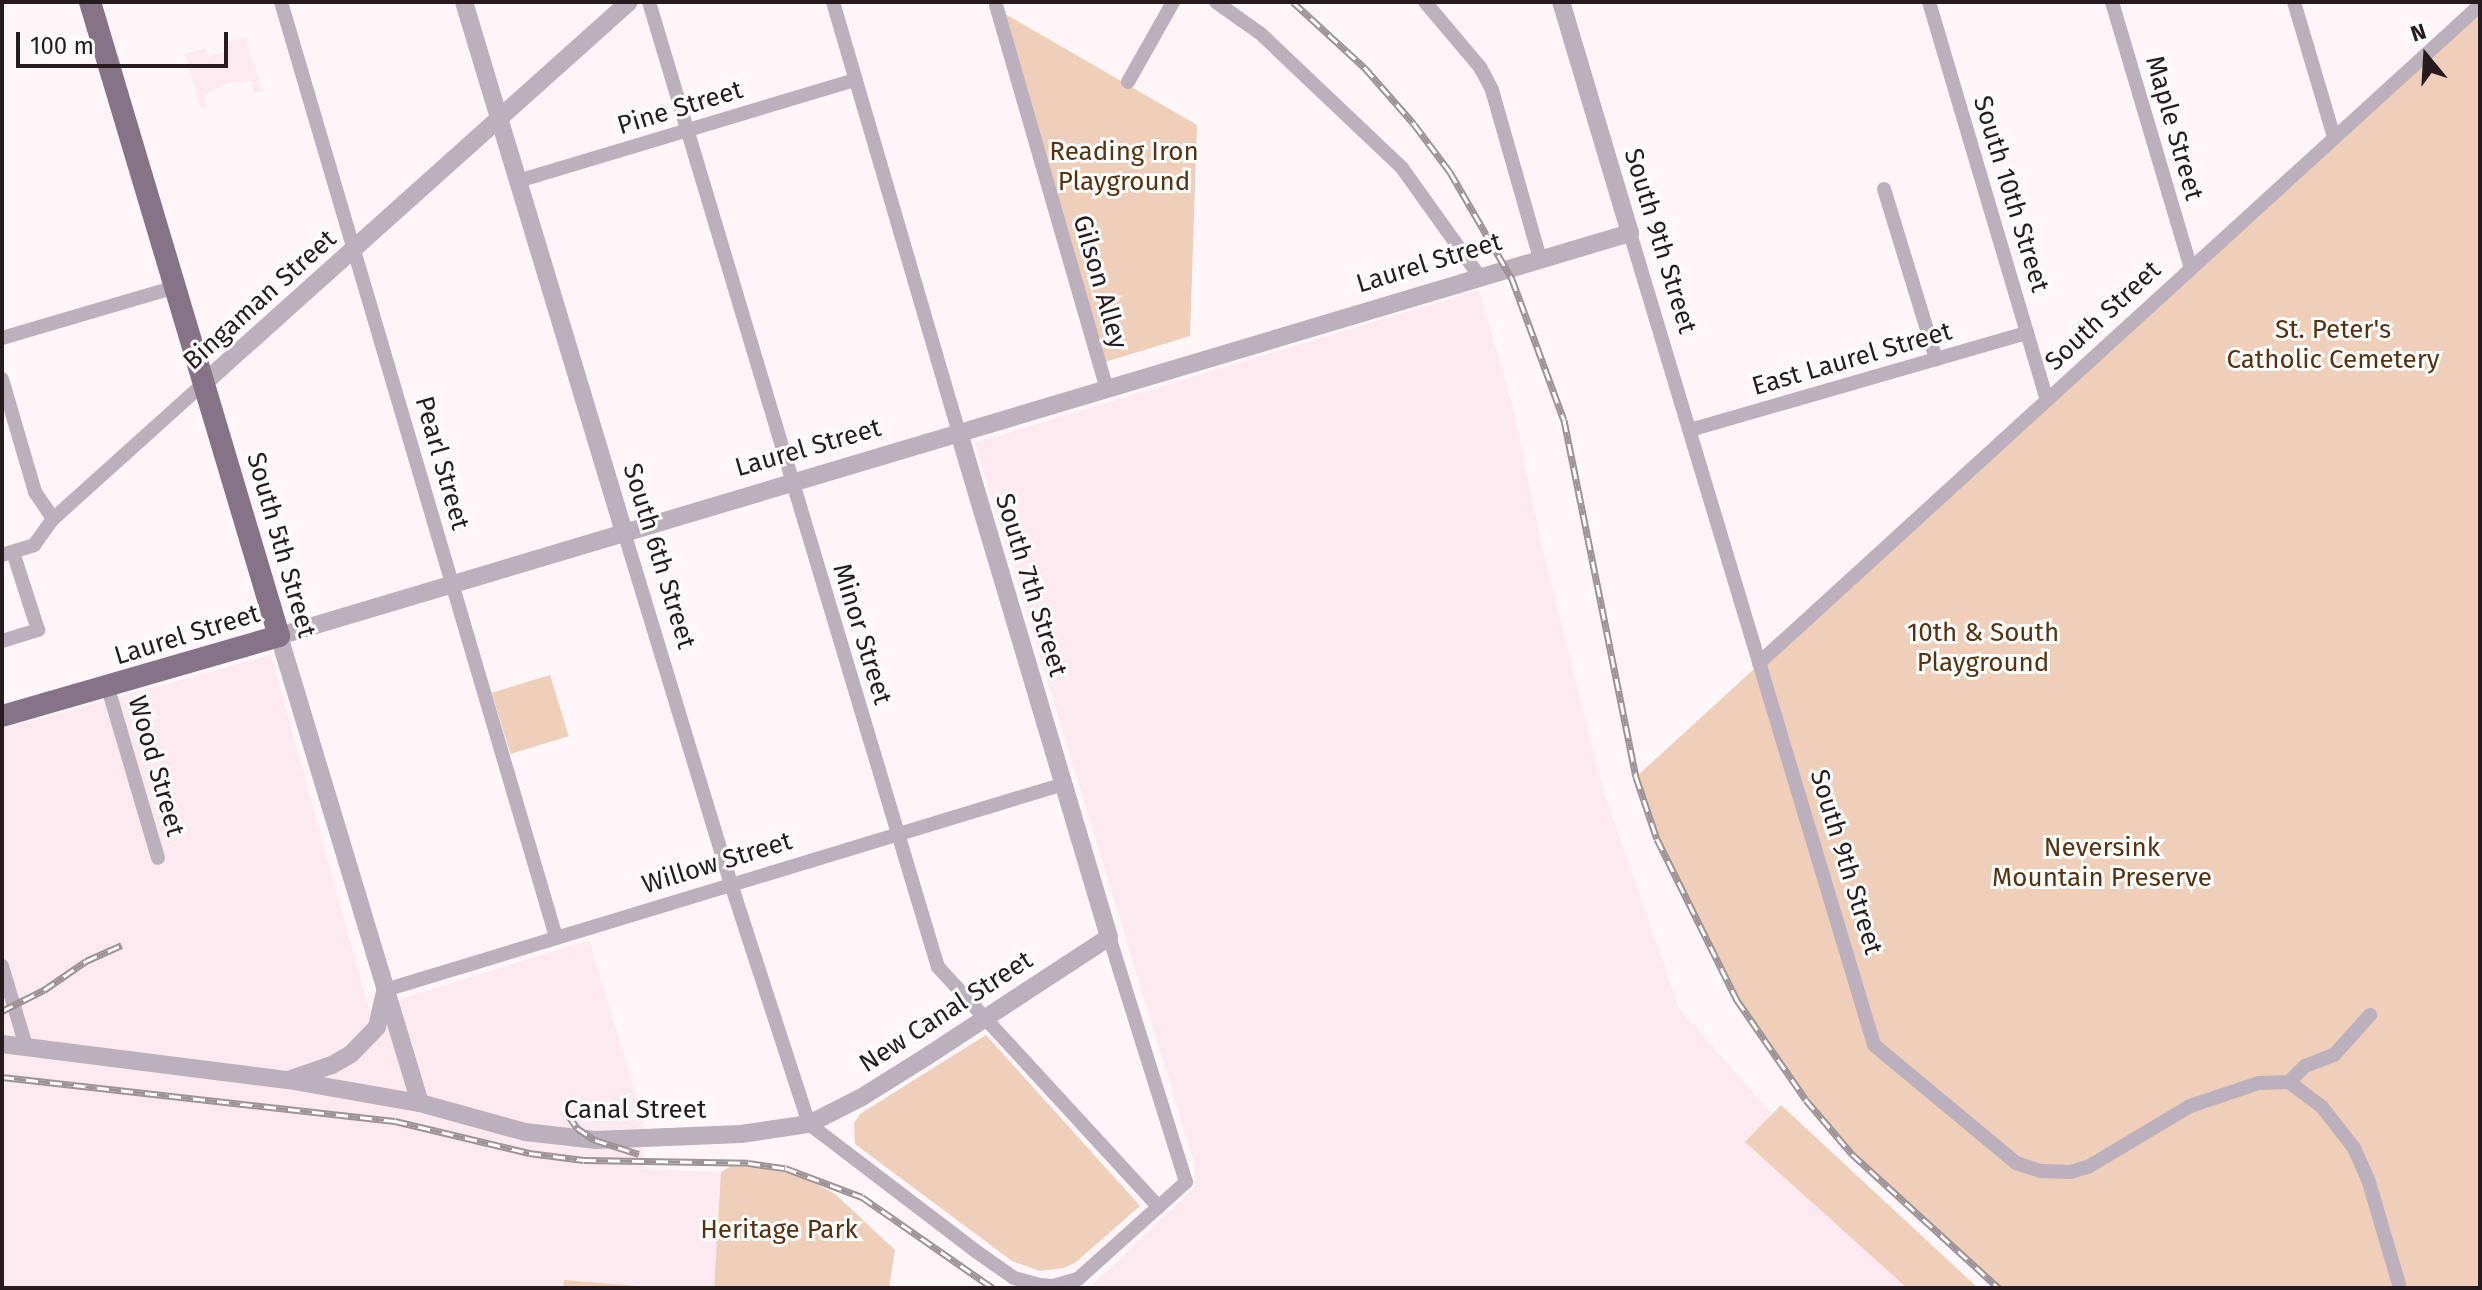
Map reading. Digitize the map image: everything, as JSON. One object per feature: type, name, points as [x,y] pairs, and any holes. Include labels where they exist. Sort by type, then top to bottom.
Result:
[{"type":"main road","name":"South 5th Street","points":[[90,2],[279,636]]},
{"type":"main road","name":"Laurel Street","points":[[2,716],[108,688],[279,636]]},
{"type":"street","name":"Pearl Street","points":[[281,2],[556,937]]},
{"type":"street","name":"South 6th Street","points":[[464,2],[731,884],[809,1124]]},
{"type":"street","name":"Bingaman Street","points":[[2,641],[38,630],[8,553],[34,545],[53,519],[629,2]]},
{"type":"street","name":"Minor Street","points":[[649,2],[938,967],[1159,1207]]},
{"type":"street","name":"South 7th Street","points":[[833,2],[1109,937],[1186,1182],[1159,1207]]},
{"type":"street","points":[[1128,82],[1173,2]]},
{"type":"street","points":[[1216,2],[1261,34],[1402,168],[1480,277]]},
{"type":"street","points":[[1425,2],[1480,67],[1492,90],[1540,259]]},
{"type":"street","name":"South 9th Street","points":[[1561,2],[1874,1045],[2016,1163],[2041,1171],[2070,1172],[2088,1167],[2190,1106],[2259,1083],[2289,1082]]},
{"type":"street","name":"South 10th Street","points":[[1929,2],[2047,400]]},
{"type":"street","name":"Maple Street","points":[[2112,2],[2191,268]]},
{"type":"street","points":[[2294,2],[2334,137]]},
{"type":"street","name":"South Street","points":[[1759,663],[2479,4]]},
{"type":"street","name":"Gilson Alley","points":[[996,5],[1107,389]]},
{"type":"street","name":"Pine Street","points":[[518,181],[855,80]]},
{"type":"street","points":[[1884,189],[1936,359]]},
{"type":"street","name":"Laurel Street","points":[[279,636],[1630,233]]},
{"type":"street","points":[[2,338],[175,287]]},
{"type":"street","name":"East Laurel Street","points":[[1690,430],[2027,333]]},
{"type":"street","points":[[2,379],[35,492],[53,519]]},
{"type":"street","name":"South 5th Street","points":[[279,636],[420,1103]]},
{"type":"street","name":"Wood Street","points":[[108,688],[158,858]]},
{"type":"street","name":"Willow Street","points":[[385,990],[1064,784]]},
{"type":"street","name":"New Canal Street","points":[[809,1124],[862,1097],[1109,937]]},
{"type":"street","points":[[2,966],[26,1046]]},
{"type":"street","points":[[288,1080],[332,1065],[351,1054],[377,1027],[385,990]]},
{"type":"street","points":[[2370,1015],[2334,1055],[2305,1066],[2289,1082],[2322,1107],[2354,1148],[2368,1179],[2400,1288]]},
{"type":"street","name":"Canal Street","points":[[2,1044],[288,1080],[420,1103],[525,1132],[595,1140],[741,1134],[809,1124]]},
{"type":"street","points":[[809,1124],[1014,1278],[1040,1285],[1053,1286],[1078,1279],[1159,1207]]},
{"type":"shaded area","points":[[245,37],[262,91],[254,93],[252,81],[227,83],[205,95],[207,108],[201,109],[185,54],[205,48],[208,57],[228,51],[225,43]]},
{"type":"shaded area","points":[[1479,290],[1513,407],[1543,551],[1603,789],[1679,1008],[1925,1288],[1089,1288],[1195,1187],[1194,1162],[975,443]]},
{"type":"shaded area","points":[[271,655],[369,1009],[589,940],[643,1117],[644,1169],[721,1172],[714,1288],[663,1288],[564,1280],[563,1288],[2,1288],[2,729]]},
{"type":"green space","name":"Neversink Mountain Preserve","points":[[2480,5],[2480,1288],[1999,1288],[1852,1154],[1766,1046],[1690,911],[1657,839],[1636,777]]},
{"type":"green space","name":"Reading Iron Playground","points":[[1005,14],[1197,125],[1190,336],[1105,362]]},
{"type":"green space","points":[[550,675],[569,736],[510,754],[492,693]]},
{"type":"green space","points":[[986,1035],[1140,1206],[1076,1262],[1064,1268],[1040,1271],[1012,1261],[855,1144],[854,1123],[860,1114]]},
{"type":"green space","points":[[1781,1105],[1978,1288],[1907,1288],[1745,1142]]},
{"type":"green space","name":"Heritage Park","points":[[731,1166],[774,1169],[804,1178],[835,1194],[895,1250],[889,1288],[714,1288],[721,1172]]},
{"type":"green space","name":"Heritage Park","points":[[564,1280],[663,1288],[563,1288]]},
{"type":"railway","points":[[1293,2],[1365,68],[1414,124],[1450,172],[1512,279],[1564,420],[1636,777],[1657,839],[1737,1000],[1806,1100],[1852,1154],[1999,1288]]},
{"type":"railway","points":[[2,1011],[44,990],[86,961],[122,945]]},
{"type":"railway","points":[[2,1077],[395,1121],[529,1153],[584,1160],[748,1163],[785,1168],[862,1197],[993,1288]]},
{"type":"railway","points":[[568,1115],[577,1128],[595,1140],[639,1154]]},
{"type":"park label","name":"St. Peter's Catholic Cemetery","points":[[2333,345]]},
{"type":"park label","name":"10th & South Playground","points":[[1983,648]]}]
